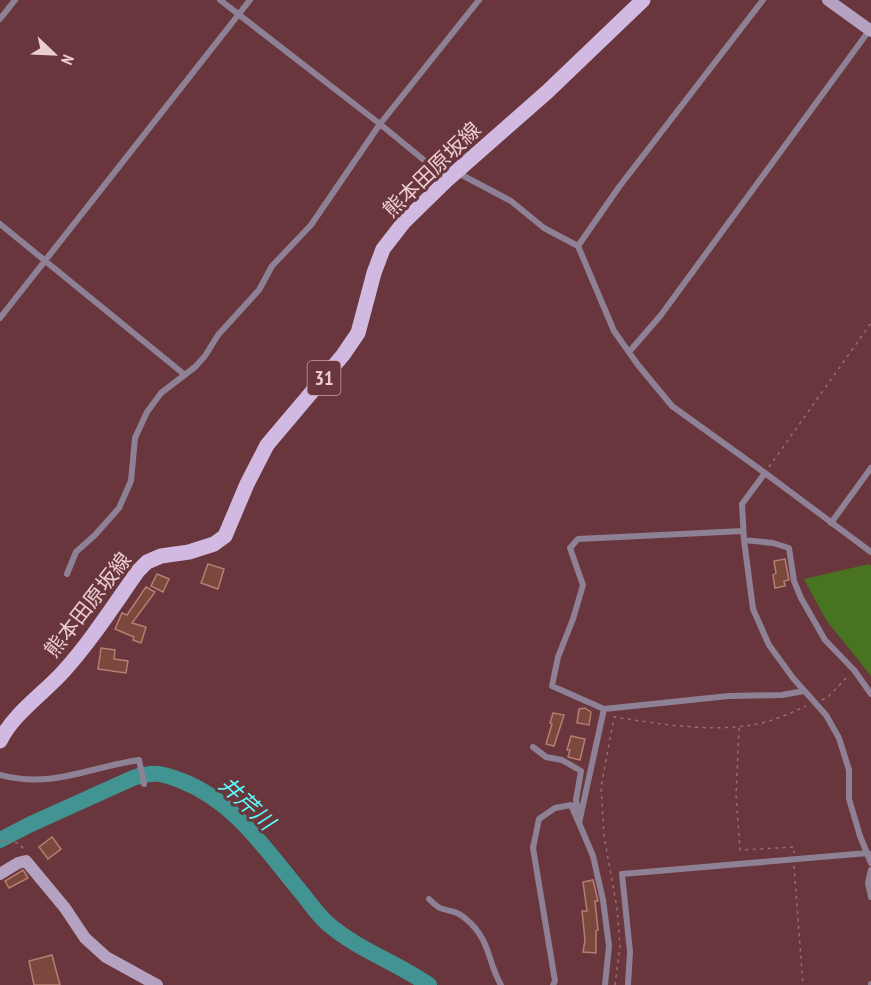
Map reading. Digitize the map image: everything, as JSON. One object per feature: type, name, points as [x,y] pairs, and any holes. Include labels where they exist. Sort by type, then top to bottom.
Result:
[{"type":"main road","name":"熊本田原坂線","points":[[0,741],[17,717],[91,638],[138,571],[147,562],[160,556],[189,552],[214,544],[225,536],[247,484],[267,445],[343,355],[358,333],[383,249],[404,222],[452,175],[547,92],[642,0]]},
{"type":"street","points":[[0,19],[15,0]]},
{"type":"street","points":[[220,0],[380,124],[452,175],[511,201],[544,228],[578,246],[614,331],[672,406],[871,552]]},
{"type":"street","points":[[0,318],[250,0]]},
{"type":"street","points":[[67,574],[76,552],[119,508],[131,481],[135,438],[147,412],[161,393],[205,356],[218,335],[259,290],[272,266],[310,225],[380,124],[478,0]]},
{"type":"street","points":[[578,246],[619,187],[763,0]]},
{"type":"street","points":[[629,352],[661,315],[870,30],[828,0]]},
{"type":"street","points":[[0,224],[185,375]]},
{"type":"street","points":[[831,522],[871,468]]},
{"type":"street","points":[[765,473],[742,504],[743,531],[753,609],[769,645],[783,666],[826,715],[839,738],[849,770],[849,799],[871,863]]},
{"type":"street","points":[[743,531],[578,539],[570,548],[583,585],[558,657],[552,686],[604,709],[729,696],[782,695],[804,691]]},
{"type":"street","points":[[744,540],[773,543],[789,548],[794,581],[801,598],[825,640],[854,670],[871,694]]},
{"type":"street","points":[[579,823],[604,709]]},
{"type":"street","points":[[533,747],[546,757],[562,760],[581,771],[576,800],[579,823]]},
{"type":"street","points":[[0,776],[21,781],[39,780],[64,777],[139,760],[144,784]]},
{"type":"street","points":[[553,985],[555,981],[533,848],[539,819],[555,808],[572,805],[593,856],[603,900],[609,946],[605,985]]},
{"type":"street","points":[[628,985],[630,952],[622,874],[868,853]]},
{"type":"street","points":[[0,874],[26,861],[65,908],[85,938],[106,957],[158,985]]},
{"type":"street","points":[[871,870],[868,883],[871,897]]},
{"type":"street","points":[[429,899],[440,908],[451,910],[465,918],[478,931],[486,945],[501,985]]},
{"type":"path","points":[[765,473],[871,323]]},
{"type":"path","points":[[817,702],[828,698],[854,670]]},
{"type":"path","points":[[615,985],[620,946],[617,908],[604,836],[601,787],[614,717],[708,728],[739,727],[761,723],[807,706]]},
{"type":"path","points":[[0,841],[18,843]]},
{"type":"green space","points":[[869,564],[871,566],[871,676],[826,620],[804,579]]},
{"type":"building","points":[[785,559],[789,580],[784,581],[785,586],[775,588],[774,561]]},
{"type":"building","points":[[208,564],[224,569],[218,589],[201,583]]},
{"type":"building","points":[[157,574],[169,579],[163,592],[151,586]]},
{"type":"building","points":[[146,587],[155,592],[132,623],[146,627],[141,643],[133,640],[134,637],[115,629],[122,613],[127,615]]},
{"type":"building","points":[[101,648],[115,650],[114,659],[128,661],[126,673],[98,669]]},
{"type":"building","points":[[585,708],[591,712],[589,725],[577,723],[579,709]]},
{"type":"building","points":[[553,713],[564,715],[554,746],[546,744]]},
{"type":"building","points":[[571,736],[585,739],[580,760],[568,757],[570,750],[567,750]]},
{"type":"building","points":[[52,837],[61,849],[48,859],[39,847]]},
{"type":"building","points":[[23,870],[28,878],[9,888],[5,881]]},
{"type":"building","points":[[593,880],[598,901],[595,901],[598,930],[596,931],[596,953],[583,952],[585,940],[582,911],[587,911],[583,882]]},
{"type":"building","points":[[52,955],[60,985],[34,985],[29,961]]},
{"type":"waterway","name":"井芹川","points":[[0,840],[133,778],[147,774],[169,776],[201,790],[233,814],[262,844],[327,923],[351,941],[429,985]]}]
